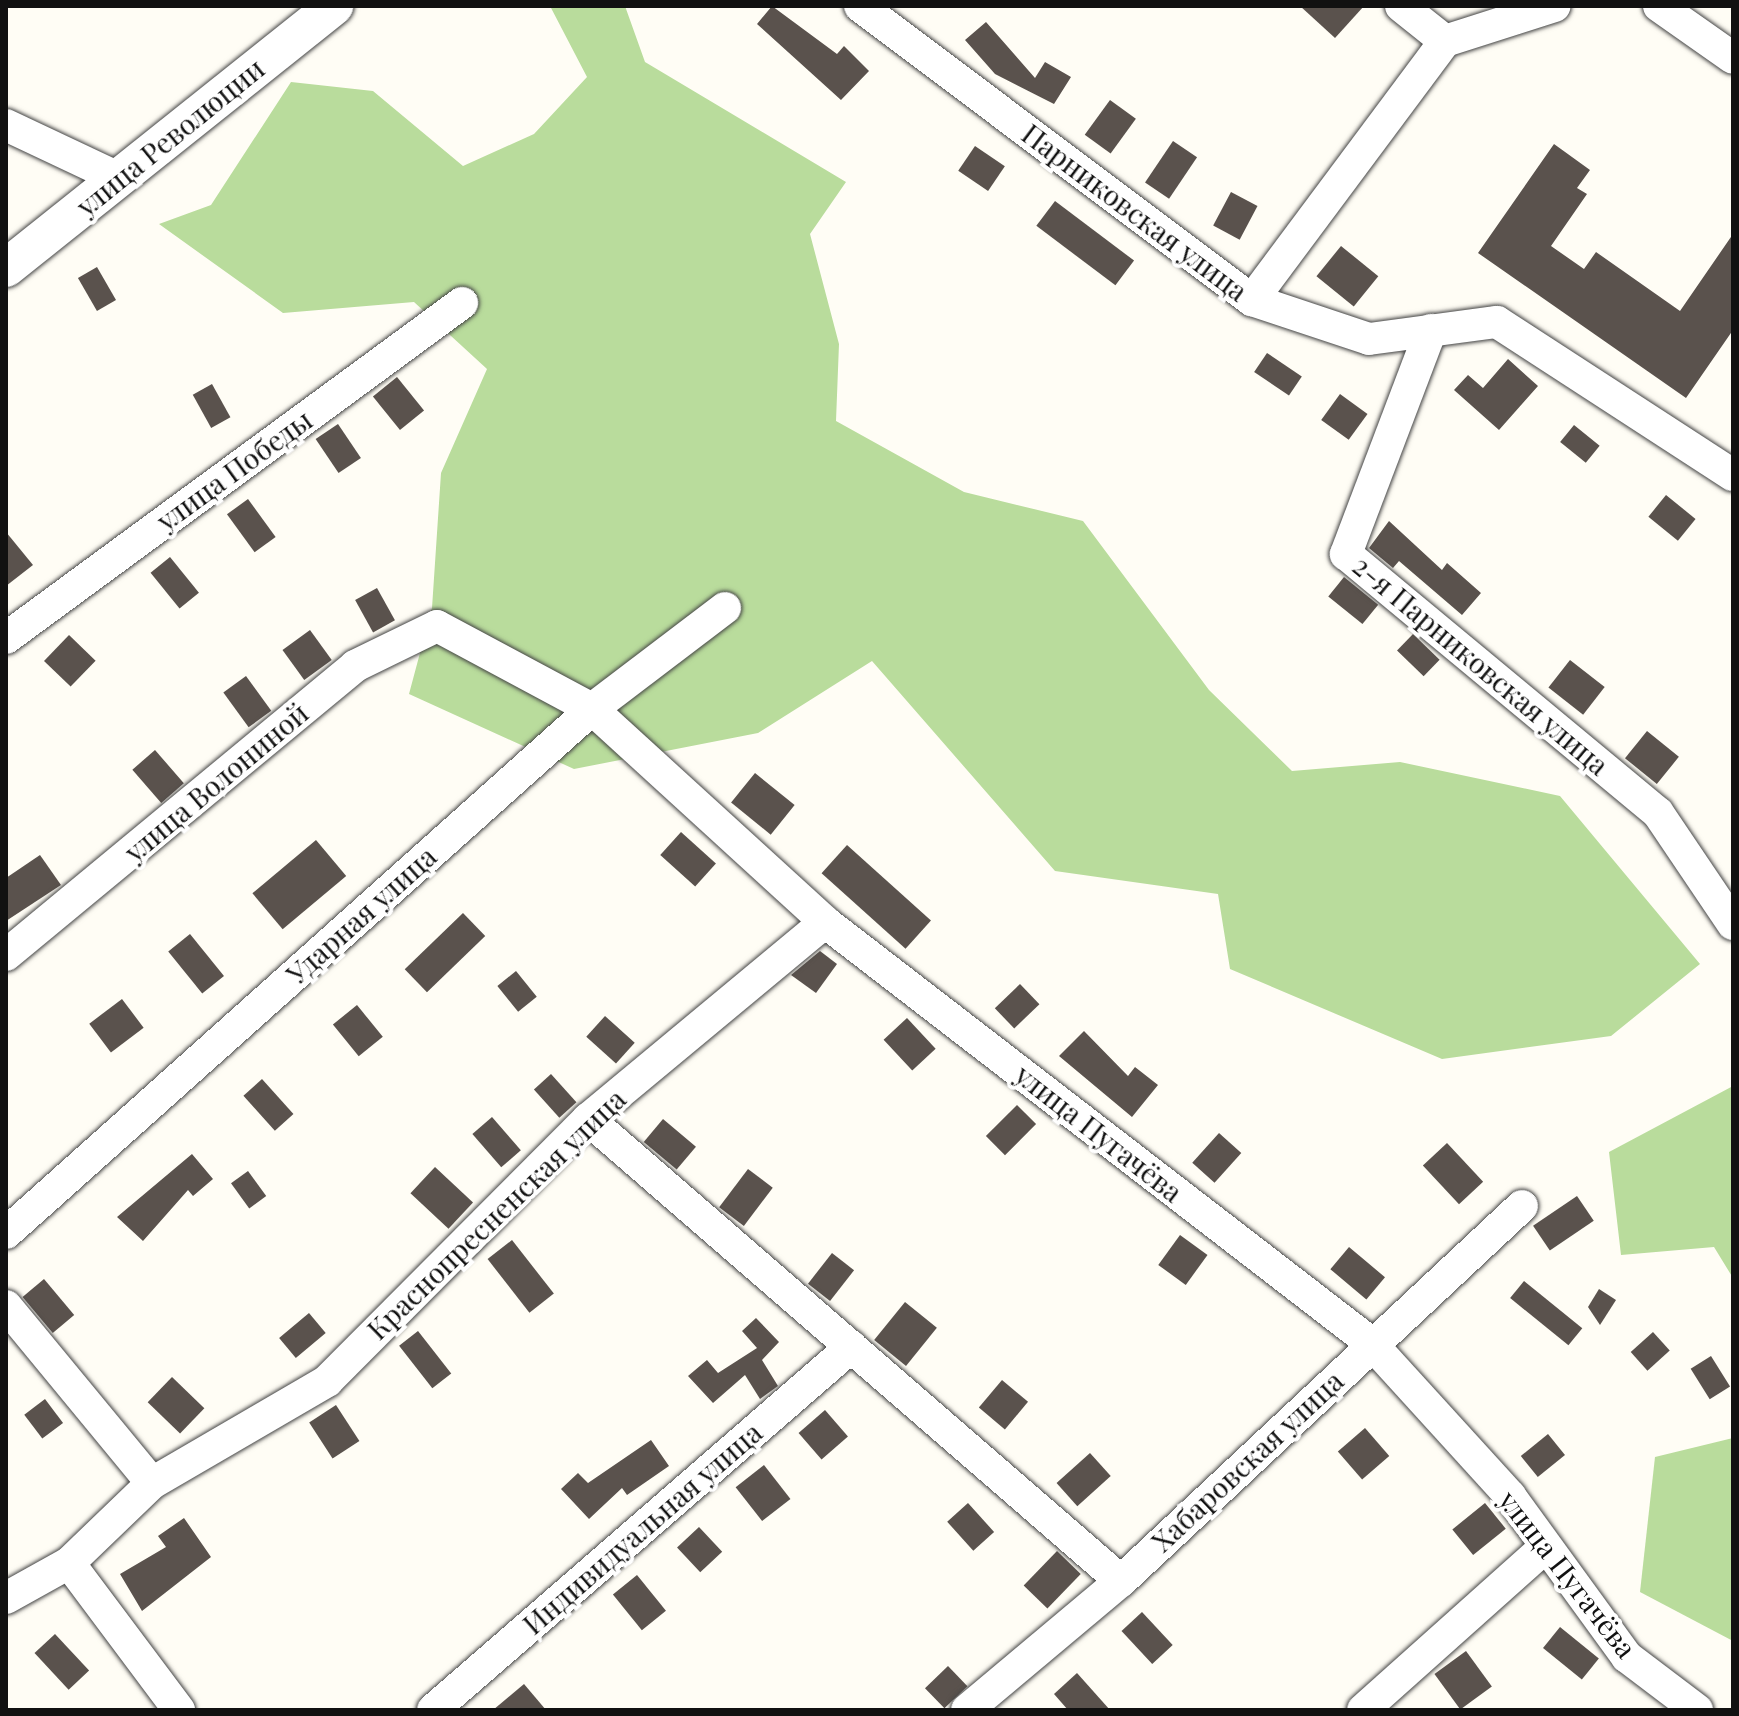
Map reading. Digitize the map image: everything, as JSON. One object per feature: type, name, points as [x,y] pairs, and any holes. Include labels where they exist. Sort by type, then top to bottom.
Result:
[{"type":"street","name":"улица Революции","points":[[6,268],[334,6]]},
{"type":"street","name":"Парниковская улица","points":[[860,6],[1252,300],[1369,339],[1497,322],[1733,475]]},
{"type":"street","points":[[1401,6],[1445,41]]},
{"type":"street","points":[[1252,300],[1445,41],[1555,6]]},
{"type":"street","points":[[1659,6],[1733,58]]},
{"type":"street","points":[[6,125],[118,178]]},
{"type":"street","name":"улица Победы","points":[[6,638],[462,303]]},
{"type":"street","name":"2-я Парниковская улица","points":[[1431,330],[1346,554],[1658,813],[1733,924]]},
{"type":"street","name":"Ударная улица","points":[[6,1233],[592,709],[725,608]]},
{"type":"street","name":"улица Пугачёва","points":[[437,626],[592,709],[825,922],[1371,1343],[1510,1496],[1627,1657],[1697,1710]]},
{"type":"street","name":"улица Волониной","points":[[6,955],[355,666],[437,626]]},
{"type":"street","name":"Краснопресненская улица","points":[[6,1598],[69,1563],[152,1483],[327,1381],[588,1119],[825,922]]},
{"type":"street","points":[[588,1119],[1121,1581]]},
{"type":"street","name":"Хабаровская улица","points":[[967,1710],[1121,1581],[1371,1343],[1522,1206]]},
{"type":"street","points":[[6,1306],[152,1483]]},
{"type":"street","name":"Индивидуальная улица","points":[[433,1710],[851,1347]]},
{"type":"street","points":[[1363,1710],[1545,1547]]},
{"type":"street","points":[[69,1563],[179,1710]]},
{"type":"green space","points":[[550,6],[625,6],[645,62],[846,182],[810,234],[839,344],[836,421],[964,492],[1083,521],[1209,690],[1292,771],[1400,762],[1560,796],[1700,964],[1611,1036],[1442,1059],[1230,969],[1218,894],[1055,871],[872,661],[758,733],[574,769],[409,694],[432,608],[441,473],[487,369],[414,302],[283,313],[159,224],[211,205],[291,82],[373,91],[463,166],[534,134],[587,77]]},
{"type":"green space","points":[[1733,1086],[1733,1278],[1714,1247],[1621,1255],[1609,1152]]},
{"type":"green space","points":[[1733,1438],[1733,1641],[1640,1592],[1655,1457]]},
{"type":"building","points":[[772,6],[837,54],[844,46],[869,71],[841,100],[757,24]]},
{"type":"building","points":[[1300,6],[1364,6],[1335,38]]},
{"type":"building","points":[[986,22],[1035,78],[1045,62],[1071,77],[1054,104],[995,74],[965,40]]},
{"type":"building","points":[[1110,100],[1136,119],[1111,154],[1085,135]]},
{"type":"building","points":[[1173,141],[1197,157],[1169,199],[1145,182]]},
{"type":"building","points":[[1554,144],[1590,170],[1577,188],[1587,194],[1551,246],[1584,269],[1596,252],[1680,311],[1733,234],[1733,330],[1686,398],[1478,253]]},
{"type":"building","points":[[975,146],[1005,166],[988,191],[958,171]]},
{"type":"building","points":[[1231,192],[1257,206],[1240,240],[1213,226]]},
{"type":"building","points":[[1055,201],[1134,261],[1115,285],[1036,226]]},
{"type":"building","points":[[1341,246],[1378,276],[1354,307],[1316,276]]},
{"type":"building","points":[[97,267],[116,300],[97,311],[78,278]]},
{"type":"building","points":[[1267,353],[1302,376],[1289,396],[1254,372]]},
{"type":"building","points":[[1508,359],[1538,386],[1499,430],[1454,390],[1468,375],[1483,388]]},
{"type":"building","points":[[397,377],[424,410],[400,430],[373,397]]},
{"type":"building","points":[[212,384],[230,417],[211,428],[193,395]]},
{"type":"building","points":[[1340,394],[1368,414],[1349,440],[1321,420]]},
{"type":"building","points":[[338,424],[361,458],[339,473],[316,439]]},
{"type":"building","points":[[1574,425],[1600,446],[1586,463],[1560,442]]},
{"type":"building","points":[[1666,495],[1696,519],[1678,541],[1648,517]]},
{"type":"building","points":[[248,499],[276,537],[255,552],[227,514]]},
{"type":"building","points":[[1389,521],[1442,570],[1447,563],[1481,593],[1462,615],[1399,561],[1393,568],[1369,548]]},
{"type":"building","points":[[6,532],[33,565],[6,586]]},
{"type":"building","points":[[170,557],[199,593],[180,608],[151,573]]},
{"type":"building","points":[[1344,577],[1378,605],[1362,624],[1328,596]]},
{"type":"building","points":[[377,588],[395,620],[373,632],[355,600]]},
{"type":"building","points":[[310,630],[332,660],[304,680],[282,650]]},
{"type":"building","points":[[1413,634],[1440,660],[1424,676],[1397,651]]},
{"type":"building","points":[[69,635],[96,661],[71,687],[44,661]]},
{"type":"building","points":[[1570,660],[1605,687],[1583,715],[1548,688]]},
{"type":"building","points":[[246,676],[271,711],[249,727],[223,692]]},
{"type":"building","points":[[1647,731],[1679,757],[1657,784],[1625,758]]},
{"type":"building","points":[[155,750],[184,783],[161,803],[132,770]]},
{"type":"building","points":[[755,773],[795,805],[771,835],[731,803]]},
{"type":"building","points":[[681,832],[716,863],[695,886],[660,855]]},
{"type":"building","points":[[316,840],[346,876],[283,929],[252,893]]},
{"type":"building","points":[[847,845],[931,921],[906,949],[822,873]]},
{"type":"building","points":[[40,855],[61,885],[6,921],[6,878]]},
{"type":"building","points":[[463,913],[485,936],[427,992],[405,969]]},
{"type":"building","points":[[190,934],[224,976],[202,994],[168,952]]},
{"type":"building","points":[[820,951],[837,964],[816,993],[791,975]]},
{"type":"building","points":[[516,971],[537,997],[518,1012],[497,986]]},
{"type":"building","points":[[1020,984],[1039,1004],[1014,1028],[995,1008]]},
{"type":"building","points":[[122,999],[144,1028],[111,1052],[89,1024]]},
{"type":"building","points":[[357,1005],[383,1037],[359,1056],[333,1025]]},
{"type":"building","points":[[605,1016],[635,1043],[616,1064],[586,1037]]},
{"type":"building","points":[[907,1018],[936,1049],[912,1071],[884,1040]]},
{"type":"building","points":[[1084,1031],[1128,1076],[1135,1067],[1158,1085],[1132,1117],[1059,1056]]},
{"type":"building","points":[[551,1074],[576,1102],[559,1118],[534,1089]]},
{"type":"building","points":[[262,1079],[293,1114],[275,1131],[243,1096]]},
{"type":"building","points":[[1017,1105],[1036,1124],[1005,1155],[986,1136]]},
{"type":"building","points":[[492,1117],[521,1150],[501,1167],[472,1134]]},
{"type":"building","points":[[663,1119],[696,1147],[677,1170],[644,1142]]},
{"type":"building","points":[[1219,1133],[1241,1153],[1215,1183],[1192,1163]]},
{"type":"building","points":[[1447,1143],[1483,1182],[1459,1204],[1423,1166]]},
{"type":"building","points":[[192,1154],[213,1179],[193,1196],[188,1190],[143,1241],[117,1217]]},
{"type":"building","points":[[435,1167],[473,1202],[448,1229],[410,1193]]},
{"type":"building","points":[[748,1169],[773,1188],[744,1226],[719,1207]]},
{"type":"building","points":[[248,1171],[266,1196],[249,1208],[231,1183]]},
{"type":"building","points":[[1577,1196],[1594,1221],[1550,1251],[1533,1226]]},
{"type":"building","points":[[1180,1235],[1208,1255],[1186,1285],[1158,1265]]},
{"type":"building","points":[[512,1240],[554,1294],[529,1313],[488,1259]]},
{"type":"building","points":[[1349,1247],[1385,1277],[1366,1299],[1330,1269]]},
{"type":"building","points":[[832,1253],[854,1270],[830,1301],[808,1284]]},
{"type":"building","points":[[44,1279],[74,1315],[53,1333],[23,1297]]},
{"type":"building","points":[[1524,1281],[1582,1328],[1568,1345],[1510,1298]]},
{"type":"building","points":[[1599,1289],[1616,1300],[1600,1325],[1588,1307]]},
{"type":"building","points":[[905,1302],[937,1328],[906,1366],[874,1340]]},
{"type":"building","points":[[309,1313],[326,1333],[296,1358],[279,1338]]},
{"type":"building","points":[[756,1318],[779,1342],[762,1360],[778,1386],[760,1399],[745,1375],[713,1403],[688,1376],[707,1360],[718,1373],[757,1348],[742,1331]]},
{"type":"building","points":[[418,1331],[451,1374],[432,1388],[399,1346]]},
{"type":"building","points":[[1653,1332],[1670,1351],[1647,1371],[1631,1352]]},
{"type":"building","points":[[1711,1356],[1730,1387],[1710,1399],[1691,1369]]},
{"type":"building","points":[[172,1377],[204,1408],[180,1433],[148,1402]]},
{"type":"building","points":[[1002,1380],[1028,1402],[1005,1429],[979,1408]]},
{"type":"building","points":[[45,1399],[63,1423],[42,1439],[24,1415]]},
{"type":"building","points":[[336,1405],[359,1441],[333,1458],[309,1422]]},
{"type":"building","points":[[825,1410],[848,1436],[822,1459],[799,1433]]},
{"type":"building","points":[[1365,1428],[1389,1456],[1362,1480],[1338,1452]]},
{"type":"building","points":[[1548,1434],[1565,1455],[1538,1477],[1521,1456]]},
{"type":"building","points":[[651,1440],[669,1466],[627,1495],[622,1488],[589,1519],[561,1489],[578,1473],[588,1483]]},
{"type":"building","points":[[1090,1453],[1111,1476],[1077,1506],[1057,1483]]},
{"type":"building","points":[[764,1465],[790,1499],[762,1521],[736,1487]]},
{"type":"building","points":[[968,1503],[994,1532],[973,1551],[947,1522]]},
{"type":"building","points":[[1485,1503],[1506,1529],[1473,1555],[1452,1529]]},
{"type":"building","points":[[184,1518],[211,1557],[142,1611],[120,1574],[166,1547],[158,1536]]},
{"type":"building","points":[[699,1527],[722,1552],[700,1572],[677,1547]]},
{"type":"building","points":[[1057,1551],[1081,1574],[1047,1608],[1024,1586]]},
{"type":"building","points":[[637,1575],[666,1611],[642,1630],[613,1595]]},
{"type":"building","points":[[1142,1612],[1173,1645],[1152,1664],[1122,1631]]},
{"type":"building","points":[[1560,1627],[1599,1658],[1582,1679],[1543,1648]]},
{"type":"building","points":[[55,1634],[89,1671],[69,1690],[35,1653]]},
{"type":"building","points":[[1466,1651],[1492,1687],[1460,1710],[1434,1674]]},
{"type":"building","points":[[948,1666],[967,1686],[944,1708],[925,1688]]},
{"type":"building","points":[[1077,1673],[1110,1710],[1068,1710],[1054,1694]]},
{"type":"building","points":[[524,1684],[546,1710],[493,1710]]}]
